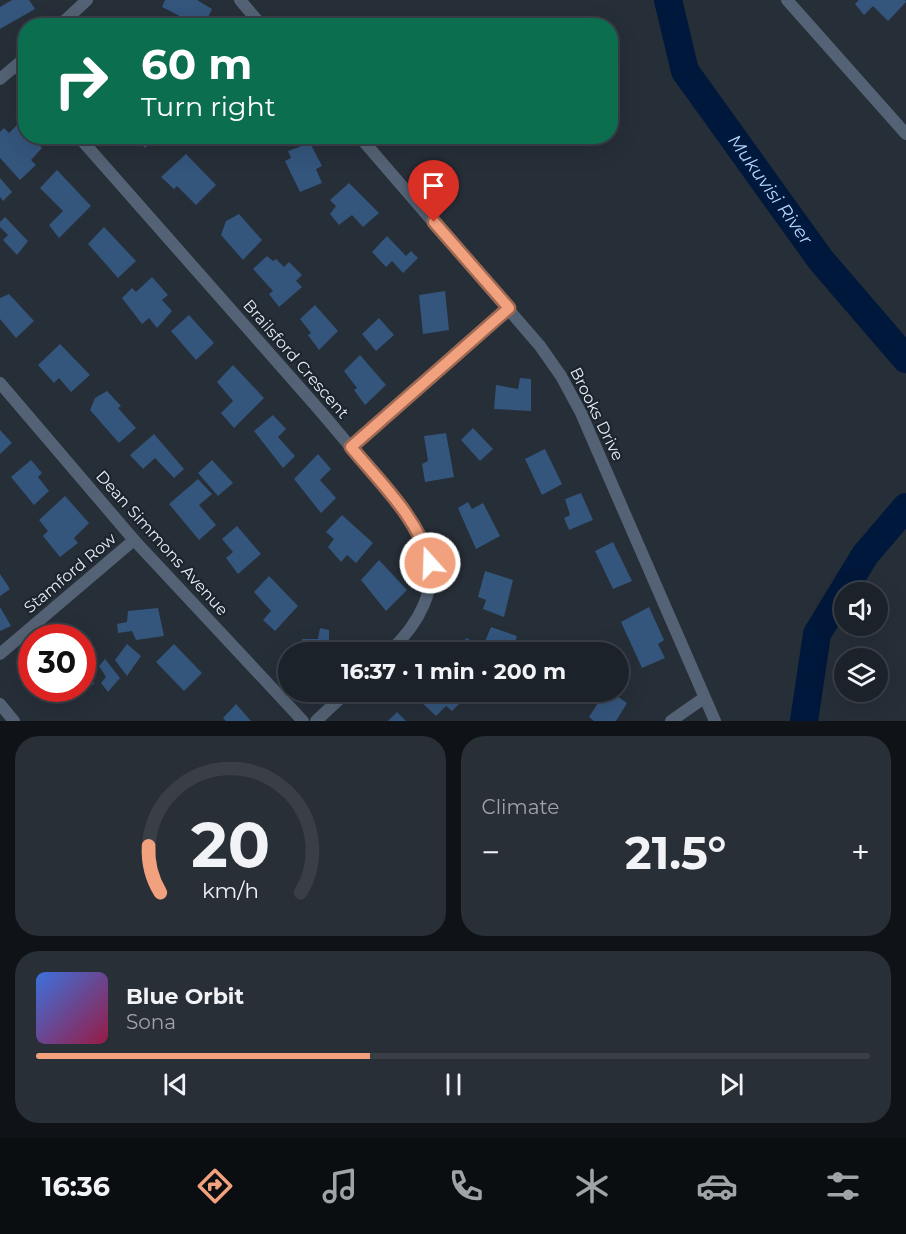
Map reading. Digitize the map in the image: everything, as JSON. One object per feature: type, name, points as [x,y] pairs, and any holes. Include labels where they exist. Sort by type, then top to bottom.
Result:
[{"type":"street","points":[[68,18],[87,0]]},
{"type":"street","points":[[240,0],[255,18]]},
{"type":"street","points":[[787,0],[906,134]]},
{"type":"street","points":[[0,80],[16,66]]},
{"type":"street","name":"Brailsford Crescent","points":[[85,144],[351,447],[414,525],[430,563],[430,584],[426,603],[401,642]]},
{"type":"street","name":"Brooks Drive","points":[[366,144],[509,308],[556,369],[581,413],[713,720]]},
{"type":"street","points":[[351,447],[509,308]]},
{"type":"street","name":"Dean Simmons Avenue","points":[[0,382],[134,540],[303,721]]},
{"type":"street","name":"Stamford Row","points":[[0,654],[134,540]]},
{"type":"street","points":[[671,721],[704,698]]},
{"type":"street","points":[[316,721],[336,702]]},
{"type":"street","points":[[0,704],[14,721]]},
{"type":"building","points":[[12,0],[29,0],[35,9],[0,29],[0,7]]},
{"type":"building","points":[[165,0],[197,0],[212,9],[208,18],[183,18],[162,7]]},
{"type":"building","points":[[859,0],[905,0],[906,2],[888,21],[873,6],[864,15],[855,4]]},
{"type":"building","points":[[18,124],[18,144],[38,144],[42,148],[31,160],[36,165],[20,180],[0,158],[0,132],[4,128],[9,133]]},
{"type":"building","points":[[311,144],[322,166],[316,169],[322,183],[300,192],[285,161],[291,158],[288,151]]},
{"type":"building","points":[[186,154],[216,185],[196,205],[177,186],[174,189],[161,177]]},
{"type":"building","points":[[57,170],[91,206],[59,238],[49,225],[63,211],[40,188]]},
{"type":"building","points":[[0,178],[12,192],[3,201],[0,197]]},
{"type":"building","points":[[349,183],[379,213],[363,227],[352,215],[339,225],[330,214],[336,206],[330,200]]},
{"type":"building","points":[[239,214],[262,240],[243,260],[221,235],[226,221]]},
{"type":"building","points":[[5,217],[28,241],[17,255],[3,240],[8,235],[0,227],[0,222]]},
{"type":"building","points":[[104,227],[136,261],[118,278],[88,244]]},
{"type":"building","points":[[387,236],[406,256],[411,251],[418,258],[403,273],[392,261],[386,267],[372,252]]},
{"type":"building","points":[[267,256],[273,261],[276,259],[284,267],[289,262],[302,275],[296,281],[302,287],[279,307],[269,294],[273,291],[253,269]]},
{"type":"building","points":[[152,277],[168,295],[162,300],[172,311],[157,328],[149,318],[142,324],[122,298],[132,288],[136,292]]},
{"type":"building","points":[[445,291],[449,330],[423,334],[419,295]]},
{"type":"building","points":[[9,294],[34,321],[16,338],[0,319],[0,298]]},
{"type":"building","points":[[315,305],[338,331],[319,350],[308,335],[311,333],[300,319]]},
{"type":"building","points":[[189,315],[214,343],[196,360],[171,331]]},
{"type":"building","points":[[379,318],[394,335],[376,351],[362,334]]},
{"type":"building","points":[[60,344],[90,375],[71,392],[59,378],[54,383],[38,365]]},
{"type":"building","points":[[360,355],[386,385],[365,405],[354,390],[357,388],[344,371]]},
{"type":"building","points":[[233,365],[264,398],[234,428],[221,413],[233,401],[217,382]]},
{"type":"building","points":[[520,378],[531,379],[531,411],[494,409],[496,385],[518,389]]},
{"type":"building","points":[[107,391],[121,406],[118,408],[136,428],[119,443],[90,410],[95,398]]},
{"type":"building","points":[[273,415],[286,429],[278,437],[295,456],[283,468],[254,431]]},
{"type":"building","points":[[473,428],[493,449],[480,461],[461,440]]},
{"type":"building","points":[[0,430],[12,443],[0,454]]},
{"type":"building","points":[[446,433],[454,477],[425,482],[422,464],[428,461],[424,436]]},
{"type":"building","points":[[154,434],[184,469],[174,478],[155,458],[143,469],[130,455]]},
{"type":"building","points":[[545,449],[562,484],[542,495],[525,459]]},
{"type":"building","points":[[318,454],[331,469],[320,480],[336,498],[321,513],[294,479]]},
{"type":"building","points":[[31,460],[42,473],[38,477],[49,491],[34,505],[11,477]]},
{"type":"building","points":[[212,460],[233,483],[218,496],[198,473]]},
{"type":"building","points":[[198,479],[212,494],[199,505],[216,525],[199,540],[169,504]]},
{"type":"building","points":[[581,493],[593,520],[569,530],[564,518],[570,515],[565,499]]},
{"type":"building","points":[[65,496],[89,523],[74,538],[78,543],[60,557],[43,536],[48,531],[39,520]]},
{"type":"building","points":[[468,502],[472,509],[483,503],[500,536],[476,549],[458,508]]},
{"type":"building","points":[[342,515],[373,543],[356,563],[347,555],[341,562],[328,547],[334,539],[326,532]]},
{"type":"building","points":[[237,526],[261,554],[238,574],[226,558],[233,552],[222,539]]},
{"type":"building","points":[[613,542],[632,581],[613,589],[595,551]]},
{"type":"building","points":[[379,560],[407,590],[386,611],[361,580]]},
{"type":"building","points":[[485,571],[513,580],[504,617],[483,609],[486,600],[478,597]]},
{"type":"building","points":[[0,574],[10,589],[0,596]]},
{"type":"building","points":[[269,576],[298,606],[275,631],[263,620],[271,611],[254,592]]},
{"type":"building","points":[[0,607],[11,626],[0,631]]},
{"type":"building","points":[[649,607],[664,640],[658,644],[665,658],[642,668],[621,622]]},
{"type":"building","points":[[158,608],[164,636],[136,640],[132,631],[118,633],[117,624],[127,622],[128,611]]},
{"type":"building","points":[[491,627],[517,636],[515,642],[485,642]]},
{"type":"building","points":[[320,628],[329,630],[329,642],[302,642],[302,639],[318,639]]},
{"type":"building","points":[[127,644],[141,656],[127,676],[115,660]]},
{"type":"building","points":[[174,644],[202,673],[184,691],[156,662]]},
{"type":"building","points":[[105,659],[120,678],[108,692],[101,683],[106,677],[99,666]]},
{"type":"building","points":[[421,702],[457,702],[459,704],[452,711],[446,706],[436,716]]},
{"type":"building","points":[[599,702],[627,703],[616,721],[594,721],[589,717]]},
{"type":"building","points":[[236,704],[251,721],[226,721],[223,718]]},
{"type":"building","points":[[397,712],[406,721],[388,721]]},
{"type":"waterway","name":"Mukuvisi River","points":[[668,0],[685,71],[820,259],[906,359]]},
{"type":"waterway","name":"Mukuvisi River","points":[[804,721],[817,634],[865,555],[906,507]]},
{"type":"route","points":[[430,563],[414,525],[351,447],[509,308],[434,222]]}]
